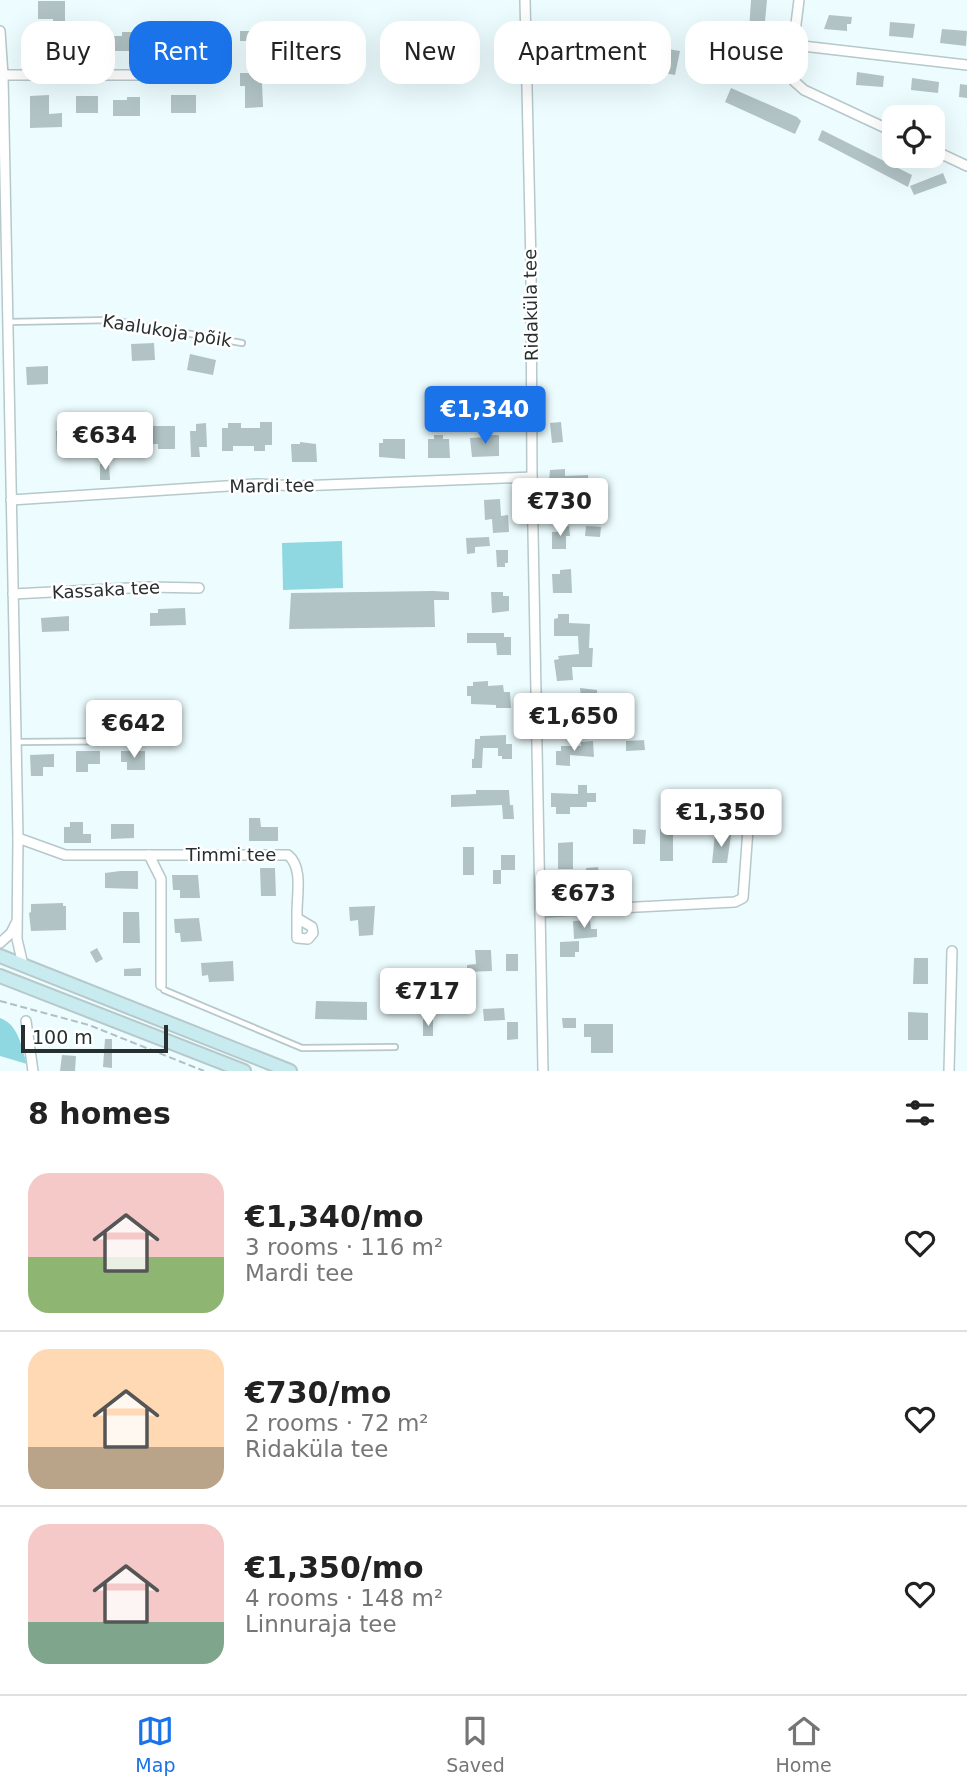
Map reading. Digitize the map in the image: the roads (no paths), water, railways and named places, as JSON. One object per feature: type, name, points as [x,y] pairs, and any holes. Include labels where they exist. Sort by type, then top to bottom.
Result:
[{"type":"main road","points":[[0,957],[290,1071]]},
{"type":"main road","points":[[0,976],[244,1071]]},
{"type":"street","name":"Ridaküla tee","points":[[525,0],[543,1071]]},
{"type":"street","points":[[797,21],[799,0]]},
{"type":"street","points":[[0,31],[18,838],[17,946],[23,965]]},
{"type":"street","points":[[808,47],[967,65]]},
{"type":"street","points":[[3,75],[129,75]]},
{"type":"street","points":[[798,84],[804,90],[882,126]]},
{"type":"street","points":[[945,156],[967,166]]},
{"type":"street","name":"Mardi tee","points":[[11,500],[258,484],[298,486],[532,477]]},
{"type":"street","name":"Kassaka tee","points":[[13,594],[149,587],[200,588]]},
{"type":"street","points":[[540,912],[735,902],[743,898],[748,829]]},
{"type":"street","name":"Timmi tee","points":[[18,838],[65,855],[288,855],[295,860],[297,869],[297,918]]},
{"type":"street","points":[[149,855],[161,879],[162,985]]},
{"type":"street","points":[[0,943],[11,933],[17,922]]},
{"type":"street","points":[[949,1071],[952,951]]},
{"type":"street","points":[[26,1021],[33,1071]]},
{"type":"lane","name":"Kaalukoja põik","points":[[7,322],[111,320],[242,343]]},
{"type":"lane","points":[[16,742],[134,741]]},
{"type":"lane","points":[[162,985],[164,990],[302,1048],[395,1047]]}]
